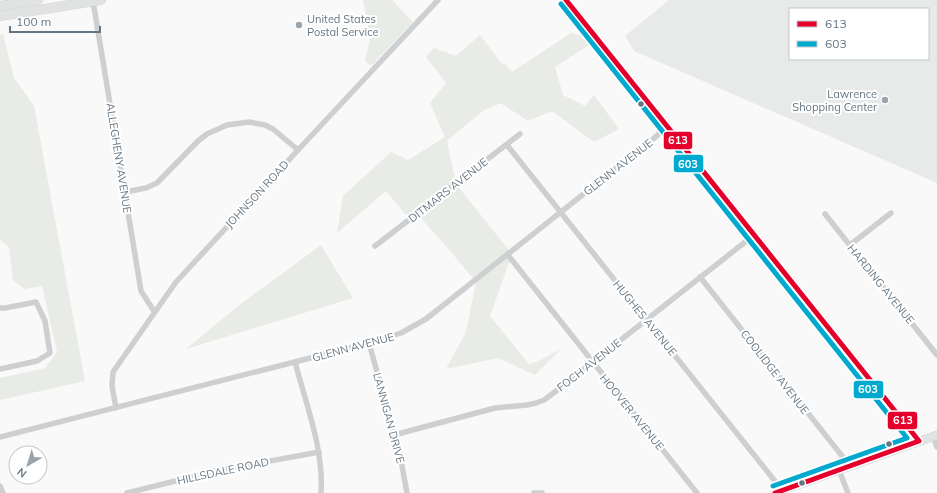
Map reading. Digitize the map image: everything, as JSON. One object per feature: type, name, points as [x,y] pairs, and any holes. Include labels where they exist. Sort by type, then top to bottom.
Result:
[{"type":"main road","points":[[0,6],[38,0]]},
{"type":"main road","points":[[0,16],[97,1]]},
{"type":"main road","points":[[779,492],[935,436]]},
{"type":"street","name":"JOHNSON ROAD","points":[[116,408],[112,386],[113,372],[176,282],[438,0]]},
{"type":"street","points":[[566,0],[919,441]]},
{"type":"street","name":"ALLEGHENY AVENUE","points":[[97,1],[141,291],[154,312]]},
{"type":"street","points":[[125,192],[146,188],[157,182],[198,141],[217,129],[227,125],[249,122],[265,125],[273,129],[298,150]]},
{"type":"street","name":"GLENN AVENUE","points":[[0,437],[369,343],[401,333],[420,323],[508,255],[668,127]]},
{"type":"street","name":"DITMARS AVENUE","points":[[376,246],[520,134]]},
{"type":"street","name":"HUGHES AVENUE","points":[[507,144],[779,492]]},
{"type":"street","points":[[850,245],[891,213]]},
{"type":"street","name":"HARDING AVENUE","points":[[825,214],[937,354]]},
{"type":"street","name":"FOCH AVENUE","points":[[394,435],[494,408],[536,403],[551,395],[754,234]]},
{"type":"street","name":"HOOVER AVENUE","points":[[508,255],[696,493]]},
{"type":"street","name":"COOLIDGE AVENUE","points":[[700,277],[850,466]]},
{"type":"street","points":[[0,308],[36,302],[45,321],[50,353],[37,361],[0,369]]},
{"type":"street","name":"LANNIGAN DRIVE","points":[[369,343],[400,455],[407,493]]},
{"type":"street","points":[[295,362],[319,452],[321,467],[321,493]]},
{"type":"street","points":[[935,436],[937,447]]},
{"type":"street","name":"HILLSDALE ROAD","points":[[127,493],[216,471],[319,452]]},
{"type":"street","points":[[839,470],[848,493]]},
{"type":"street","points":[[0,486],[3,493]]},
{"type":"street","points":[[534,493],[542,493]]},
{"type":"shaded area","points":[[363,0],[392,0],[413,22],[371,66],[365,61],[370,38]]},
{"type":"shaded area","name":"Lawrence Shopping Center","points":[[669,0],[937,0],[937,183],[634,51],[625,36]]},
{"type":"shaded area","points":[[3,33],[14,78],[34,106],[85,381],[0,400],[0,378],[45,368],[57,352],[42,286],[24,289],[13,280],[9,247],[0,240],[0,35]]},
{"type":"shaded area","points":[[571,33],[581,36],[589,45],[555,67],[563,95],[585,106],[594,95],[619,129],[594,142],[552,111],[528,121],[501,103],[484,110],[447,141],[456,184],[512,254],[490,316],[529,364],[539,361],[562,348],[535,375],[498,358],[446,369],[466,332],[476,282],[417,214],[410,220],[386,191],[337,233],[343,196],[391,152],[408,160],[445,137],[430,103],[446,83],[426,57],[434,48],[456,56],[480,35],[503,65],[505,64],[512,72]]},
{"type":"shaded area","points":[[321,245],[353,298],[186,349],[238,306]]},
{"type":"transit line","name":"613","points":[[566,0],[919,441],[775,493]]},
{"type":"transit line","name":"603","points":[[561,4],[907,438],[773,486]]},
{"type":"place","name":"United States Postal Service","points":[[299,25]]},
{"type":"place","name":"Lawrence Shopping Center","points":[[885,100]]}]
